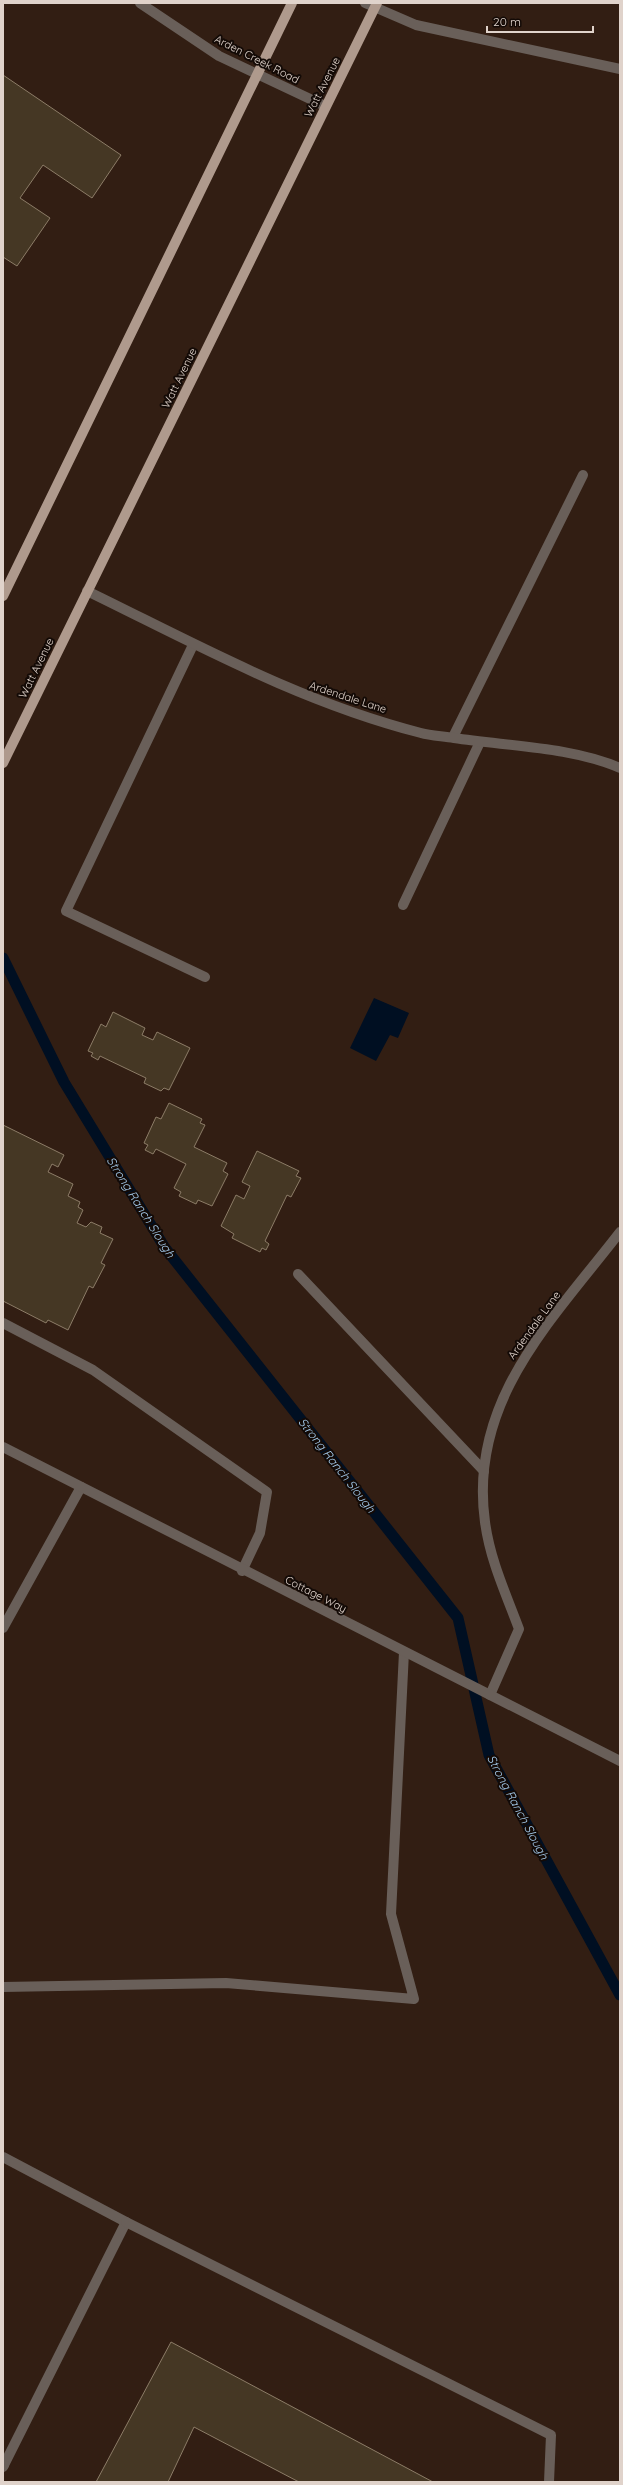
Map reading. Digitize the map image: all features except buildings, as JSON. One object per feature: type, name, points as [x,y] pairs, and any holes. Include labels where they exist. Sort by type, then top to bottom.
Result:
[{"type":"main road","points":[[3,596],[292,3]]},
{"type":"main road","name":"Watt Avenue","points":[[3,763],[376,5]]},
{"type":"street","name":"Arden Creek Road","points":[[140,3],[219,56],[325,106]]},
{"type":"street","points":[[365,3],[376,5],[416,25],[620,69]]},
{"type":"street","points":[[453,737],[583,475]]},
{"type":"street","name":"Ardendale Lane","points":[[88,591],[193,645],[297,693],[422,733],[567,753],[604,761],[620,768]]},
{"type":"street","points":[[193,645],[66,911],[205,977]]},
{"type":"street","points":[[403,905],[480,742]]},
{"type":"street","name":"Ardendale Lane","points":[[490,1695],[519,1629],[495,1565],[485,1522],[484,1471],[490,1435],[501,1400],[523,1358],[620,1232]]},
{"type":"street","points":[[298,1274],[484,1471]]},
{"type":"street","points":[[3,1323],[93,1370],[267,1492],[260,1533],[242,1571]]},
{"type":"street","name":"Cottage Way","points":[[3,1447],[242,1571],[620,1761]]},
{"type":"street","points":[[3,1628],[81,1487]]},
{"type":"street","points":[[3,1987],[226,1983],[414,1999],[391,1914],[404,1652]]},
{"type":"street","points":[[3,2157],[126,2222],[551,2435],[549,2482]]},
{"type":"street","points":[[3,2466],[126,2222]]},
{"type":"water","points":[[374,998],[409,1013],[398,1038],[390,1035],[376,1061],[350,1048]]},
{"type":"waterway","name":"Strong Ranch Slough","points":[[3,958],[64,1082],[165,1248],[458,1618],[489,1755],[620,1995]]}]
